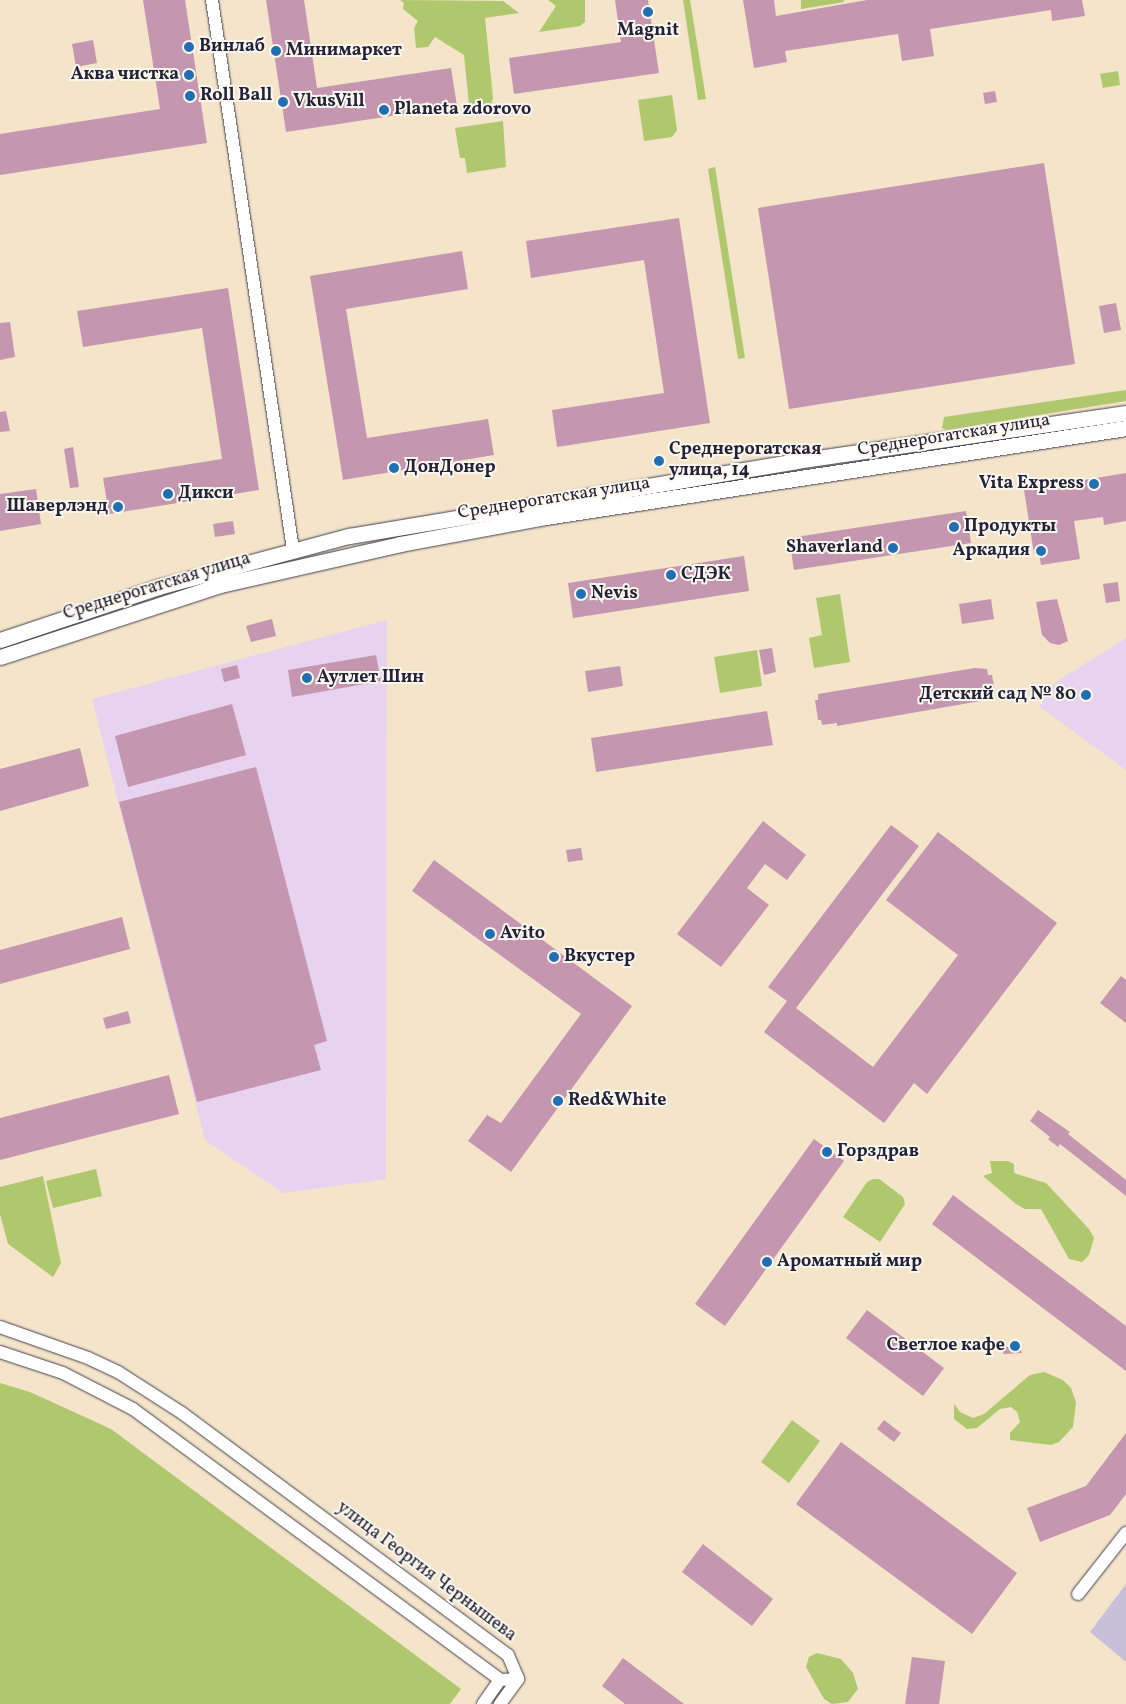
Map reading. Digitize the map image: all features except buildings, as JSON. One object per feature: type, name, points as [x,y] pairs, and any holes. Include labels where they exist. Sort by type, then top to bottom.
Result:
[{"type":"street","points":[[212,0],[293,550]]},
{"type":"street","name":"Среднерогатская улица","points":[[0,640],[158,587],[349,536],[542,502],[1126,413]]},
{"type":"street","name":"Среднерогатская улица","points":[[0,657],[220,585],[400,544],[546,517],[1126,428]]},
{"type":"street","name":"улица Георгия Чернышева","points":[[0,1327],[88,1358],[182,1413],[508,1655],[518,1679]]},
{"type":"street","points":[[0,1352],[71,1376],[166,1430],[500,1680],[518,1679]]},
{"type":"street","points":[[1078,1594],[1126,1533]]},
{"type":"street","points":[[500,1704],[518,1679]]},
{"type":"street","points":[[482,1704],[500,1680]]},
{"type":"shaded area","points":[[387,620],[386,1179],[283,1193],[205,1140],[92,699]]},
{"type":"shaded area","name":"Детский сад № 80","points":[[1126,638],[1126,770],[1039,706],[1053,684]]},
{"type":"shaded area","points":[[1126,1584],[1126,1662],[1090,1632]]},
{"type":"green space","points":[[400,0],[503,1],[519,13],[485,18],[493,98],[490,108],[475,112],[469,105],[464,55],[435,37],[428,47],[416,48],[414,28],[418,21],[403,9],[404,3]]},
{"type":"green space","points":[[548,0],[585,0],[585,22],[580,26],[539,32],[556,6]]},
{"type":"green space","points":[[683,0],[690,0],[706,99],[698,100]]},
{"type":"green space","points":[[801,0],[844,0],[844,2],[801,9]]},
{"type":"green space","points":[[1118,71],[1120,85],[1103,88],[1100,74]]},
{"type":"green space","points":[[672,95],[677,130],[672,137],[644,141],[638,100]]},
{"type":"green space","points":[[503,121],[506,167],[467,173],[465,158],[460,158],[455,128]]},
{"type":"green space","points":[[715,167],[745,358],[738,359],[708,169]]},
{"type":"green space","points":[[1126,390],[1126,401],[946,430],[942,428],[944,417]]},
{"type":"green space","points":[[840,594],[850,662],[814,668],[809,638],[822,635],[816,598]]},
{"type":"green space","points":[[757,650],[762,686],[720,693],[714,657]]},
{"type":"green space","points":[[990,1161],[1008,1161],[1014,1164],[1014,1173],[1046,1183],[1089,1229],[1094,1238],[1089,1255],[1082,1262],[1069,1259],[1041,1209],[1025,1209],[1016,1204],[983,1176],[992,1173]]},
{"type":"green space","points":[[96,1169],[102,1196],[53,1208],[46,1181]]},
{"type":"green space","points":[[43,1176],[61,1263],[53,1277],[8,1244],[0,1214],[0,1187]]},
{"type":"green space","points":[[879,1179],[903,1197],[905,1204],[880,1242],[843,1217],[867,1182]]},
{"type":"green space","points":[[1044,1372],[1063,1380],[1071,1388],[1076,1402],[1073,1427],[1059,1442],[1051,1445],[1010,1440],[1010,1433],[1020,1422],[1017,1412],[1011,1407],[1000,1409],[977,1428],[967,1429],[954,1419],[954,1404],[960,1412],[973,1418],[984,1414],[1030,1375]]},
{"type":"green space","points":[[0,1383],[30,1392],[111,1429],[461,1689],[450,1704],[0,1704]]},
{"type":"green space","points":[[792,1420],[820,1441],[789,1483],[761,1462]]},
{"type":"green space","points":[[817,1653],[841,1659],[853,1673],[858,1689],[848,1702],[832,1704],[824,1699],[806,1667],[809,1657]]},
{"type":"place","name":"Magnit","points":[[648,12]]},
{"type":"place","name":"Винлаб","points":[[189,47]]},
{"type":"place","name":"Минимаркет","points":[[276,51]]},
{"type":"place","name":"Аква чистка","points":[[189,75]]},
{"type":"place","name":"Roll Ball","points":[[190,96]]},
{"type":"place","name":"VkusVill","points":[[283,102]]},
{"type":"place","name":"Planeta zdorovo","points":[[384,110]]},
{"type":"place","name":"Среднерогатская улица, 14","points":[[659,461]]},
{"type":"place","name":"ДонДонер","points":[[394,468]]},
{"type":"place","name":"Vita Express","points":[[1094,484]]},
{"type":"place","name":"Дикси","points":[[168,494]]},
{"type":"place","name":"Шаверлэнд","points":[[118,507]]},
{"type":"place","name":"Продукты","points":[[954,527]]},
{"type":"place","name":"Shaverland","points":[[893,548]]},
{"type":"place","name":"Аркадия","points":[[1041,551]]},
{"type":"place","name":"СДЭК","points":[[671,575]]},
{"type":"place","name":"Nevis","points":[[581,594]]},
{"type":"place","name":"Аутлет Шин","points":[[307,678]]},
{"type":"place","name":"Детский сад № 80","points":[[1086,695]]},
{"type":"place","name":"Avito","points":[[490,934]]},
{"type":"place","name":"Вкустер","points":[[554,957]]},
{"type":"place","name":"Red&White","points":[[558,1101]]},
{"type":"place","name":"Горздрав","points":[[827,1152]]},
{"type":"place","name":"Ароматный мир","points":[[767,1262]]},
{"type":"place","name":"Светлое кафе","points":[[1015,1346]]}]
